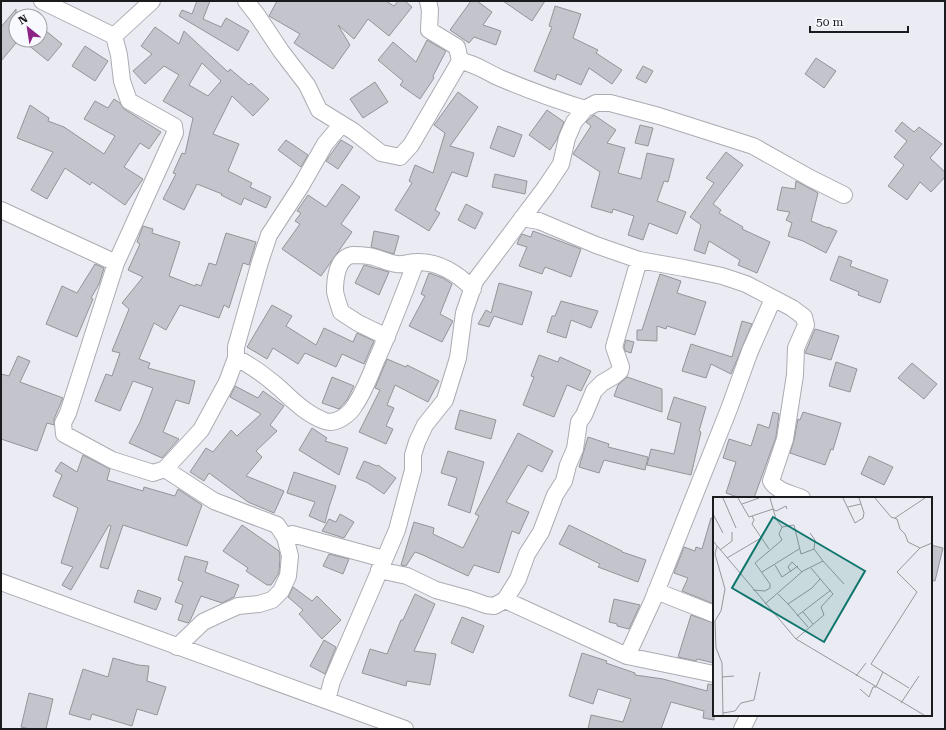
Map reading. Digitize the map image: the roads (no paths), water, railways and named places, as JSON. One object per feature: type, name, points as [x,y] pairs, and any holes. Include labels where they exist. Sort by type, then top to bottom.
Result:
[{"type":"street","points":[[42,1],[114,36],[119,55],[122,81],[128,101],[174,126],[175,133],[116,263],[68,413],[63,423],[64,434],[112,460],[153,473],[165,470],[201,430],[227,382],[236,358],[236,347],[269,235],[301,186],[325,144],[342,124]]},
{"type":"street","points":[[114,36],[152,1]]},
{"type":"street","points":[[246,1],[307,85],[319,110],[353,131],[381,154],[400,158],[411,145],[460,61],[457,47],[429,30],[430,10],[428,1]]},
{"type":"street","points":[[460,61],[469,62],[498,77],[543,96],[585,109]]},
{"type":"street","points":[[328,700],[332,681],[397,530],[413,470],[413,455],[417,442],[425,425],[445,400],[458,358],[464,313],[475,281],[546,188],[561,164],[567,138],[574,122],[585,109],[596,103],[610,103],[659,116],[753,146],[844,195]]},
{"type":"street","points":[[3,214],[116,263]]},
{"type":"street","points":[[522,218],[539,221],[596,245],[639,260],[722,276],[746,284],[792,308],[804,317],[806,324],[796,348],[795,375],[784,438],[771,481],[776,488],[799,497]]},
{"type":"street","points":[[387,336],[358,323],[341,312],[335,292],[339,265],[345,258],[352,255],[368,256],[398,264],[416,262],[431,264],[449,270],[461,277],[473,288]]},
{"type":"street","points":[[285,537],[292,534],[382,564],[436,590],[486,605],[494,606],[504,600],[518,579],[527,554],[540,532],[556,495],[564,481],[568,465],[575,449],[579,422],[584,415],[594,391],[602,383],[620,371],[621,368],[614,347],[639,260]]},
{"type":"street","points":[[236,358],[248,364],[275,384],[301,408],[327,422],[341,419],[355,406],[364,390],[416,262]]},
{"type":"street","points":[[627,656],[652,602],[729,409],[750,351],[773,298]]},
{"type":"street","points":[[165,470],[214,501],[277,525],[285,537],[290,556],[288,576],[282,591],[272,600],[259,604],[238,606],[203,622],[176,647]]},
{"type":"street","points":[[1,582],[176,647],[328,700],[405,729]]},
{"type":"street","points":[[656,590],[713,614]]},
{"type":"street","points":[[504,600],[627,656],[713,674]]},
{"type":"street","points":[[742,729],[748,716]]}]
